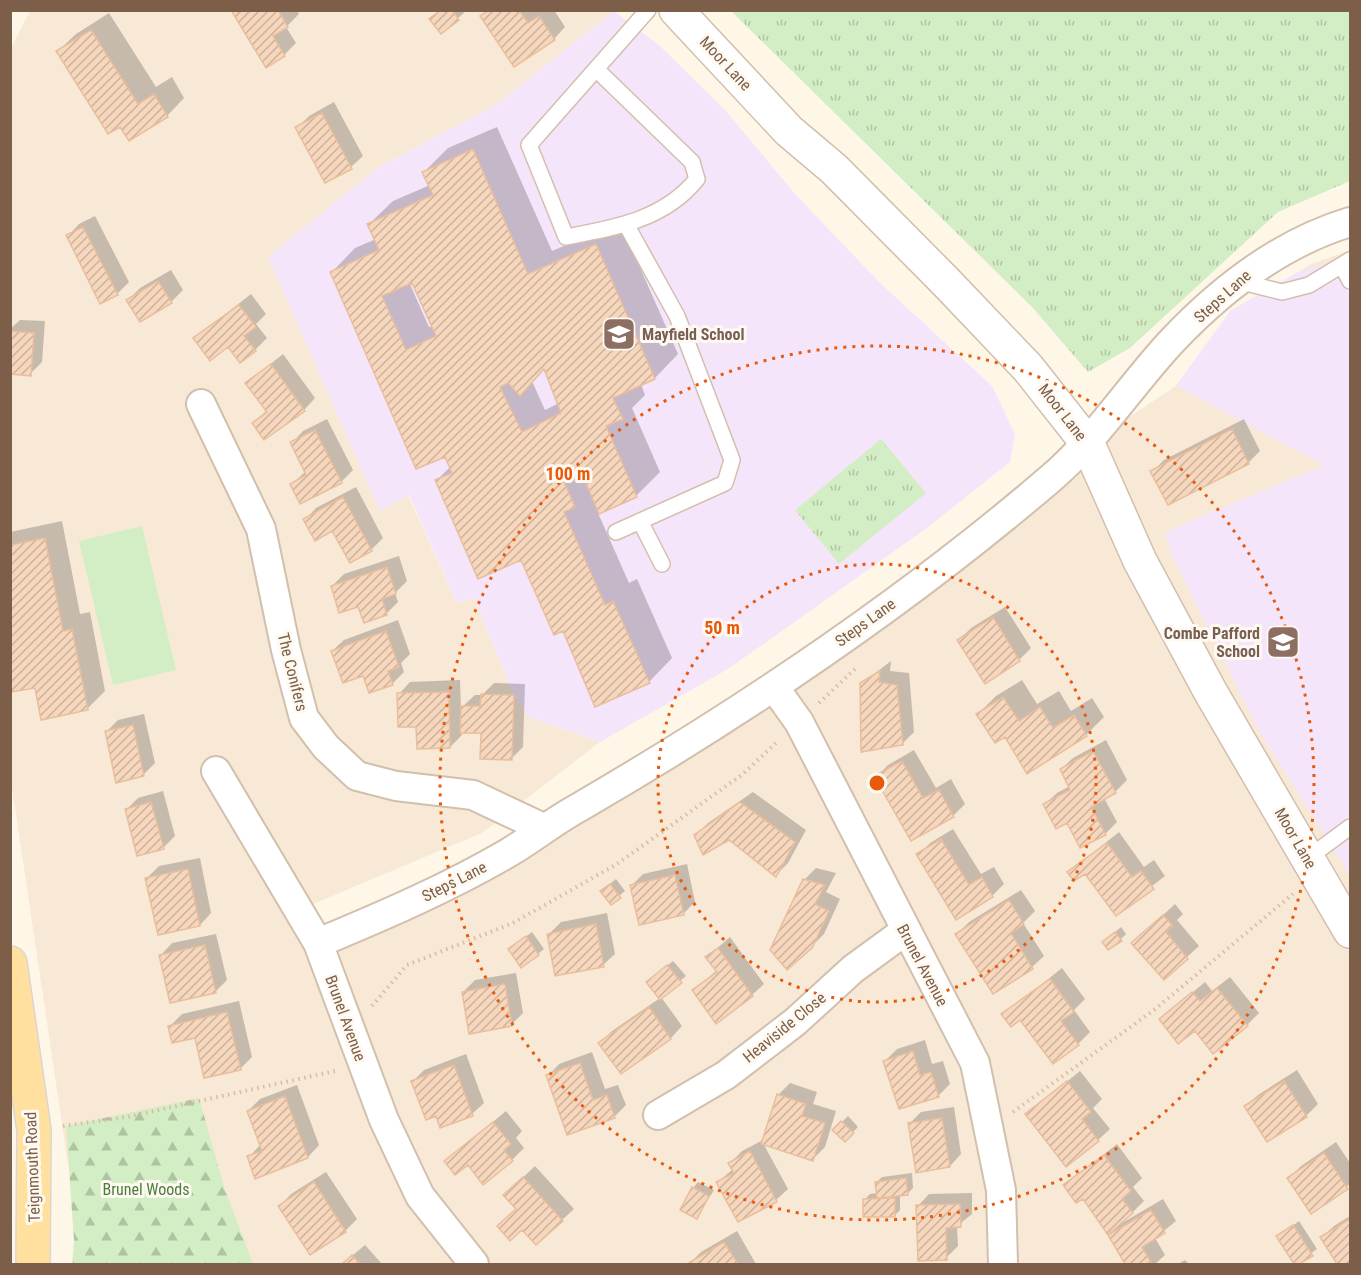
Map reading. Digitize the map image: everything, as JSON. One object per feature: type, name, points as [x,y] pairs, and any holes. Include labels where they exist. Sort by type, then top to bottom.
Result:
[{"type":"main road","name":"Teignmouth Road","points":[[10,963],[34,1130],[33,1264]]},
{"type":"street","name":"Moor Lane","points":[[676,10],[789,131],[834,169],[1028,368],[1088,444],[1140,561],[1210,691],[1312,866],[1342,900],[1350,931]]},
{"type":"street","name":"Steps Lane","points":[[318,943],[435,891],[511,851],[543,828],[774,687],[909,589],[1051,478],[1088,444],[1173,340],[1254,267],[1318,232],[1350,222]]},
{"type":"street","name":"The Conifers","points":[[201,404],[261,529],[286,650],[304,718],[326,747],[357,776],[396,786],[473,795],[543,828]]},
{"type":"street","name":"Brunel Avenue","points":[[774,687],[799,722],[904,931],[975,1063],[1001,1190],[1003,1264]]},
{"type":"street","name":"Brunel Avenue","points":[[216,771],[318,943],[352,1030],[362,1064],[420,1196],[474,1264]]},
{"type":"street","name":"Heaviside Close","points":[[658,1115],[726,1075],[795,1022],[853,969],[904,931]]},
{"type":"lane","points":[[596,69],[692,162],[697,179],[683,196],[627,226],[566,237],[529,145],[648,10]]},
{"type":"lane","points":[[616,532],[725,483],[732,460],[677,316],[627,226]]},
{"type":"lane","points":[[1238,281],[1282,292],[1310,285],[1346,263],[1350,281]]},
{"type":"lane","points":[[640,521],[662,564]]},
{"type":"lane","points":[[1312,866],[1350,827]]},
{"type":"path","points":[[352,1030],[407,965],[513,923],[617,864],[743,774],[861,664]]},
{"type":"path","points":[[987,1128],[1154,1010],[1312,866]]},
{"type":"path","points":[[34,1130],[127,1117],[362,1064]]},
{"type":"shaded area","points":[[30,11],[614,11],[497,104],[376,169],[380,511],[408,495],[457,603],[474,598],[514,695],[529,717],[600,742],[482,833],[299,910],[318,943],[666,755],[1088,444],[1176,386],[1231,315],[1309,265],[1350,250],[1350,1264],[160,1264],[135,1243],[68,1164],[11,781],[10,50]]},
{"type":"shaded area","name":"Mayfield School","points":[[614,11],[660,46],[726,111],[796,195],[879,282],[992,386],[1015,434],[1010,462],[927,528],[728,669],[600,742],[529,717],[514,695],[474,598],[457,603],[409,495],[380,511],[268,257],[376,169],[497,104]]},
{"type":"shaded area","name":"Combe Pafford School","points":[[1350,255],[1350,875],[1259,731],[1171,553],[1165,532],[1324,465],[1176,386],[1230,311],[1296,273]]},
{"type":"green space","points":[[731,11],[1350,11],[1350,181],[1278,212],[1130,348],[1088,372],[1032,307]]},
{"type":"green space","points":[[881,439],[926,493],[839,564],[795,510]]},
{"type":"green space","points":[[142,526],[176,670],[113,685],[79,541]]},
{"type":"green space","name":"Brunel Woods","points":[[199,1098],[224,1187],[253,1264],[72,1264],[74,1241],[66,1126]]},
{"type":"building","points":[[231,10],[278,10],[288,27],[273,36],[285,56],[266,68]]},
{"type":"building","points":[[441,10],[452,10],[459,20],[441,34],[429,19]]},
{"type":"building","points":[[489,10],[519,10],[528,23],[539,16],[555,40],[514,67],[480,16]]},
{"type":"building","points":[[91,30],[138,104],[154,94],[168,117],[129,141],[120,127],[108,134],[56,51]]},
{"type":"building","points":[[322,113],[352,169],[325,183],[295,127]]},
{"type":"building","points":[[473,149],[528,274],[596,244],[655,379],[613,398],[623,419],[606,426],[637,497],[599,514],[579,467],[561,475],[575,507],[564,512],[605,605],[613,601],[650,683],[595,707],[563,631],[554,635],[521,560],[478,579],[435,480],[452,473],[445,457],[416,469],[330,272],[379,250],[367,224],[433,195],[422,172]],"holes":[[[412,283],[436,336],[406,350],[382,296]],[[544,369],[561,413],[522,432],[500,387],[508,383],[520,396]]]},
{"type":"building","points":[[83,227],[118,295],[100,304],[66,235]]},
{"type":"building","points":[[158,281],[172,303],[140,322],[126,300]]},
{"type":"building","points":[[239,305],[256,327],[244,336],[256,351],[240,363],[228,347],[210,361],[193,338]]},
{"type":"building","points":[[10,331],[34,333],[31,376],[10,374]]},
{"type":"building","points":[[271,364],[305,411],[264,440],[252,423],[267,412],[245,383]]},
{"type":"building","points":[[1232,429],[1249,464],[1168,505],[1150,471]]},
{"type":"building","points":[[315,430],[342,483],[300,504],[290,484],[306,475],[290,442]]},
{"type":"building","points":[[343,497],[372,551],[350,563],[332,531],[315,541],[303,519]]},
{"type":"building","points":[[45,538],[63,631],[72,629],[88,710],[41,720],[35,688],[10,692],[10,545]]},
{"type":"building","points":[[387,567],[396,594],[382,599],[387,615],[364,623],[358,607],[339,613],[331,586]]},
{"type":"building","points":[[993,617],[1020,661],[985,684],[957,640]]},
{"type":"building","points":[[386,631],[399,667],[388,671],[393,685],[369,693],[363,676],[343,683],[331,651]]},
{"type":"building","points":[[880,671],[879,682],[897,685],[903,745],[861,752],[860,683]]},
{"type":"building","points":[[449,692],[450,748],[417,749],[416,727],[398,727],[397,693]]},
{"type":"building","points":[[481,694],[514,695],[512,760],[480,759],[481,733],[460,733],[461,706],[480,706]]},
{"type":"building","points":[[1003,697],[1019,721],[1040,707],[1053,728],[1074,715],[1087,736],[1027,774],[1005,737],[995,743],[976,714]]},
{"type":"building","points":[[133,725],[144,776],[116,783],[105,731]]},
{"type":"building","points":[[1093,751],[1116,793],[1091,807],[1106,835],[1080,848],[1067,823],[1056,829],[1043,804],[1070,790],[1060,769]]},
{"type":"building","points":[[902,761],[923,798],[939,790],[954,817],[911,841],[874,776]]},
{"type":"building","points":[[151,802],[164,849],[137,856],[125,809]]},
{"type":"building","points":[[740,802],[795,842],[776,877],[729,840],[703,855],[694,835]]},
{"type":"building","points":[[941,839],[969,885],[982,877],[993,897],[956,920],[916,854]]},
{"type":"building","points":[[1107,843],[1132,877],[1141,871],[1154,889],[1116,916],[1085,874],[1074,881],[1067,872]]},
{"type":"building","points":[[188,869],[200,926],[158,935],[145,878]]},
{"type":"building","points":[[675,875],[684,915],[639,925],[630,885]]},
{"type":"building","points":[[803,879],[825,885],[815,904],[829,911],[812,948],[787,970],[770,950]]},
{"type":"building","points":[[610,884],[621,898],[611,905],[600,891]]},
{"type":"building","points":[[1009,900],[1024,924],[1011,933],[1033,969],[993,994],[955,934]]},
{"type":"building","points":[[1163,915],[1173,926],[1166,932],[1188,959],[1164,980],[1131,943]]},
{"type":"building","points":[[596,924],[604,967],[555,976],[547,934]]},
{"type":"building","points":[[1115,932],[1122,941],[1108,950],[1102,942]]},
{"type":"building","points":[[526,936],[539,955],[521,968],[508,949]]},
{"type":"building","points":[[205,945],[216,993],[170,1003],[159,955]]},
{"type":"building","points":[[718,948],[753,996],[716,1024],[692,990],[717,972],[705,957]]},
{"type":"building","points":[[667,965],[682,983],[660,1000],[646,982]]},
{"type":"building","points":[[1050,979],[1074,1012],[1061,1021],[1079,1045],[1053,1064],[1020,1020],[1011,1027],[1001,1014]]},
{"type":"building","points":[[505,984],[512,1026],[469,1034],[462,992]]},
{"type":"building","points":[[1217,988],[1248,1026],[1213,1054],[1195,1031],[1178,1044],[1159,1019],[1192,992],[1200,1001]]},
{"type":"building","points":[[649,1007],[671,1039],[621,1074],[598,1043]]},
{"type":"building","points":[[227,1012],[241,1070],[204,1078],[195,1038],[172,1043],[168,1026]]},
{"type":"building","points":[[913,1051],[920,1075],[931,1072],[939,1097],[899,1109],[883,1061]]},
{"type":"building","points":[[580,1063],[593,1100],[607,1095],[615,1118],[567,1135],[546,1075]]},
{"type":"building","points":[[454,1065],[473,1116],[440,1128],[436,1116],[426,1120],[411,1081]]},
{"type":"building","points":[[1067,1081],[1091,1112],[1082,1119],[1099,1141],[1066,1167],[1025,1114]]},
{"type":"building","points":[[1284,1081],[1307,1117],[1267,1142],[1244,1106]]},
{"type":"building","points":[[777,1094],[806,1104],[802,1116],[825,1123],[813,1161],[761,1144]]},
{"type":"building","points":[[285,1096],[308,1158],[255,1179],[247,1156],[262,1151],[247,1111]]},
{"type":"building","points":[[942,1118],[950,1167],[916,1173],[908,1123]]},
{"type":"building","points":[[841,1121],[854,1133],[845,1142],[832,1130]]},
{"type":"building","points":[[493,1122],[511,1144],[504,1150],[513,1161],[483,1185],[468,1165],[455,1175],[444,1161]]},
{"type":"building","points":[[750,1151],[777,1202],[738,1222],[716,1182],[734,1173],[728,1163]]},
{"type":"building","points":[[1324,1153],[1348,1189],[1311,1214],[1287,1178]]},
{"type":"building","points":[[1104,1155],[1131,1191],[1122,1199],[1133,1213],[1108,1235],[1083,1199],[1076,1203],[1063,1185]]},
{"type":"building","points":[[523,1177],[563,1221],[536,1245],[522,1230],[510,1241],[497,1226],[516,1209],[503,1195]]},
{"type":"building","points":[[906,1178],[908,1195],[877,1198],[875,1182]]},
{"type":"building","points":[[314,1182],[346,1232],[310,1255],[278,1206]]},
{"type":"building","points":[[692,1187],[709,1196],[697,1219],[680,1210]]},
{"type":"building","points":[[895,1198],[895,1217],[863,1217],[863,1199]]},
{"type":"building","points":[[960,1204],[961,1227],[946,1228],[947,1260],[918,1261],[916,1205]]},
{"type":"building","points":[[1151,1210],[1165,1233],[1142,1247],[1152,1264],[1125,1264],[1108,1235]]},
{"type":"building","points":[[1350,1219],[1350,1264],[1337,1264],[1320,1237]]},
{"type":"building","points":[[1293,1225],[1313,1256],[1299,1264],[1294,1264],[1276,1236]]},
{"type":"building","points":[[724,1242],[738,1264],[687,1264]]},
{"type":"building","points":[[352,1255],[360,1264],[342,1264]]},
{"type":"place","name":"Mayfield School","points":[[619,334]]},
{"type":"place","name":"Combe Pafford School","points":[[1283,642]]}]
